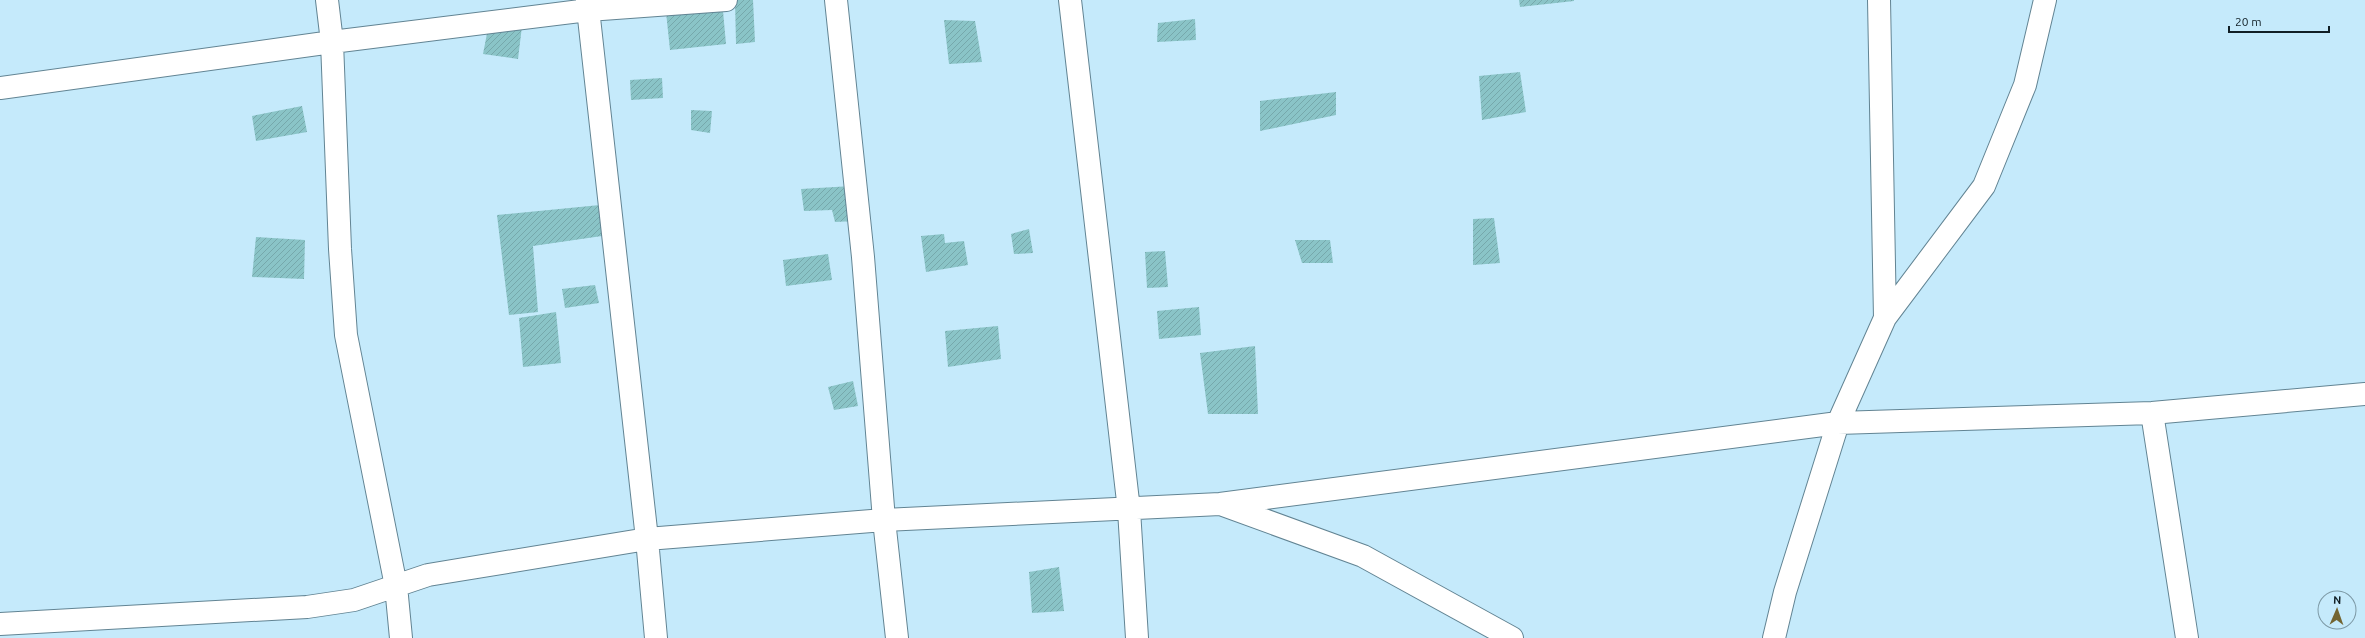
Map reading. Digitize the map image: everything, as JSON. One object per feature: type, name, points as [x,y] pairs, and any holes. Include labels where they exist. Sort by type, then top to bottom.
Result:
[{"type":"street","points":[[327,0],[332,42],[340,242],[346,336],[396,586],[401,638]]},
{"type":"street","points":[[0,88],[588,5],[726,0]]},
{"type":"street","points":[[836,0],[863,257],[884,520],[897,638]]},
{"type":"street","points":[[1070,0],[1129,510],[1137,638]]},
{"type":"street","points":[[1879,0],[1885,318]]},
{"type":"street","points":[[1774,638],[1785,592],[1838,423],[1885,318],[1984,186],[2025,85],[2045,0]]},
{"type":"street","points":[[588,5],[647,539],[656,638]]},
{"type":"street","points":[[0,624],[52,630],[307,607],[354,600],[441,572],[647,539],[884,520],[1129,510],[1220,504],[1838,423],[2152,413],[2365,394]]},
{"type":"street","points":[[2152,413],[2187,638]]},
{"type":"street","points":[[1220,504],[1363,556],[1512,638]]},
{"type":"building","points":[[722,0],[726,44],[670,50],[666,12]]},
{"type":"building","points":[[735,0],[753,0],[755,42],[736,44]]},
{"type":"building","points":[[1519,0],[1574,0],[1574,1],[1520,7]]},
{"type":"building","points":[[491,13],[523,18],[518,59],[483,54]]},
{"type":"building","points":[[1195,19],[1196,40],[1157,42],[1158,23]]},
{"type":"building","points":[[944,20],[975,21],[982,62],[949,64]]},
{"type":"building","points":[[1520,72],[1526,112],[1482,120],[1479,76]]},
{"type":"building","points":[[662,78],[663,98],[631,100],[630,80]]},
{"type":"building","points":[[1336,92],[1336,115],[1260,131],[1260,101]]},
{"type":"building","points":[[302,106],[307,132],[256,141],[252,116]]},
{"type":"building","points":[[691,110],[712,111],[710,133],[691,130]]},
{"type":"building","points":[[852,186],[856,221],[835,222],[832,210],[804,211],[801,189]]},
{"type":"building","points":[[600,205],[602,236],[533,246],[538,312],[509,315],[497,215]]},
{"type":"building","points":[[1494,218],[1500,263],[1473,265],[1473,219]]},
{"type":"building","points":[[1029,229],[1033,253],[1014,254],[1011,234]]},
{"type":"building","points":[[944,234],[945,243],[964,241],[968,265],[926,272],[921,236]]},
{"type":"building","points":[[256,237],[305,240],[304,279],[252,277]]},
{"type":"building","points":[[1295,240],[1330,240],[1333,263],[1302,263]]},
{"type":"building","points":[[1165,251],[1168,287],[1147,288],[1145,252]]},
{"type":"building","points":[[828,254],[832,280],[786,286],[783,260]]},
{"type":"building","points":[[595,285],[599,303],[565,308],[562,289]]},
{"type":"building","points":[[1199,307],[1201,335],[1159,339],[1157,311]]},
{"type":"building","points":[[556,312],[561,363],[523,367],[519,318]]},
{"type":"building","points":[[998,326],[1001,359],[948,367],[945,331]]},
{"type":"building","points":[[1255,346],[1258,414],[1208,414],[1200,353]]},
{"type":"building","points":[[853,381],[858,406],[834,410],[828,387]]},
{"type":"building","points":[[1059,567],[1064,611],[1032,613],[1029,572]]}]
